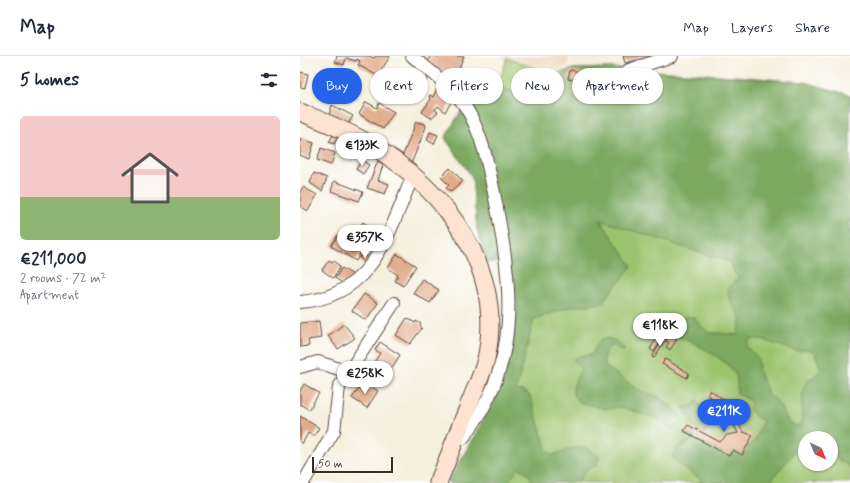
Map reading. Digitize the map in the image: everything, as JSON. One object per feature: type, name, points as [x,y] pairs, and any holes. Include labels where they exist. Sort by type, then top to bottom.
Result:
[{"type":"main road","points":[[300,112],[371,144],[413,176],[435,198],[462,231],[473,250],[482,271],[488,295],[490,334],[486,359],[438,483]]},
{"type":"street","points":[[412,56],[456,96],[469,114],[476,128],[497,209],[509,290],[510,314],[507,341],[492,392],[478,419],[463,438],[457,436]]},
{"type":"street","points":[[636,68],[672,56]]},
{"type":"street","points":[[300,302],[321,299],[346,288],[368,270],[378,256],[413,176]]},
{"type":"street","points":[[303,483],[334,431],[339,387],[394,303]]},
{"type":"street","points":[[300,367],[318,362],[348,372]]},
{"type":"shaded area","points":[[501,56],[569,56],[567,67],[564,68],[534,68]]},
{"type":"green space","points":[[507,58],[534,68],[511,68],[511,91],[503,88],[503,69]]},
{"type":"green space","points":[[572,69],[572,104],[663,104],[663,71],[805,82],[850,95],[850,483],[448,483],[500,389],[511,353],[517,305],[508,261],[487,263],[477,229],[472,177],[445,138],[465,104],[503,104],[503,89],[511,92],[511,104],[564,104],[564,71]]},
{"type":"green space","points":[[572,69],[572,104],[663,104],[663,72],[805,82],[850,95],[850,467],[838,460],[838,431],[798,431],[798,447],[769,483],[697,483],[703,480],[686,470],[672,456],[676,449],[693,438],[684,434],[693,421],[683,407],[693,406],[697,401],[700,404],[700,412],[706,425],[704,441],[744,449],[755,441],[763,420],[758,419],[750,410],[751,403],[748,399],[737,394],[737,378],[734,371],[706,350],[668,331],[669,325],[685,317],[693,317],[707,332],[737,335],[740,320],[731,302],[728,289],[738,278],[729,262],[600,220],[632,266],[601,304],[574,306],[534,319],[516,390],[523,391],[530,396],[546,448],[551,455],[576,447],[586,448],[599,457],[597,465],[587,470],[577,483],[534,483],[527,473],[519,468],[507,483],[448,483],[500,389],[511,353],[517,305],[508,261],[487,263],[477,229],[472,177],[445,138],[465,104],[503,104],[503,89],[511,92],[511,104],[564,104],[564,71]],"holes":[[[750,339],[760,339],[797,351],[810,349],[815,354],[821,370],[806,382],[804,386],[802,396],[801,424],[795,426],[787,419],[777,401],[773,397],[767,395],[766,386],[759,373],[759,363],[755,354],[747,345]]]},
{"type":"green space","points":[[608,338],[614,340],[625,349],[621,350],[614,346],[609,347],[604,354],[604,365],[637,389],[661,398],[681,415],[680,418],[673,417],[666,411],[662,411],[678,425],[677,428],[669,428],[656,419],[621,407],[605,409],[579,402],[573,395],[573,387],[581,368],[574,359],[579,356],[591,355],[601,339]]},
{"type":"building","points":[[337,56],[369,56],[374,58],[376,56],[390,56],[383,68],[370,68],[370,72],[358,65],[360,61],[357,59],[356,61],[346,58],[344,65],[335,62]]},
{"type":"building","points":[[430,56],[464,56],[459,68],[436,69],[428,62]]},
{"type":"building","points":[[623,56],[652,56],[652,57],[625,63]]},
{"type":"building","points":[[570,70],[572,70],[572,80],[568,79]]},
{"type":"building","points":[[300,72],[308,74],[305,88],[300,87]]},
{"type":"building","points":[[436,91],[436,104],[450,104],[445,112],[438,106],[435,110],[438,112],[431,118],[422,112],[431,99],[429,97],[430,95],[433,97]]},
{"type":"building","points":[[366,102],[377,108],[379,104],[381,104],[394,112],[383,129],[359,114]]},
{"type":"building","points":[[332,105],[353,116],[348,124],[329,115]]},
{"type":"building","points":[[416,122],[425,124],[426,127],[411,164],[393,151],[394,149],[403,155]]},
{"type":"building","points":[[430,132],[438,135],[434,144],[427,140]]},
{"type":"building","points":[[333,135],[338,137],[334,144],[329,142]]},
{"type":"building","points":[[300,138],[314,143],[309,159],[300,155]]},
{"type":"building","points":[[321,148],[335,153],[331,165],[317,160]]},
{"type":"building","points":[[362,160],[369,165],[363,174],[356,169]]},
{"type":"building","points":[[378,161],[383,165],[378,180],[389,184],[385,194],[367,188]]},
{"type":"building","points":[[450,168],[463,181],[451,192],[446,188],[449,185],[441,177]]},
{"type":"building","points":[[314,173],[327,178],[322,191],[310,183]]},
{"type":"building","points":[[334,181],[363,192],[359,201],[331,191]]},
{"type":"building","points":[[303,187],[317,195],[308,211],[300,206],[300,192]]},
{"type":"building","points":[[363,222],[382,236],[374,248],[354,236]]},
{"type":"building","points":[[340,232],[364,246],[356,261],[331,246]]},
{"type":"building","points":[[363,254],[370,259],[366,264],[359,258]]},
{"type":"building","points":[[397,254],[416,266],[403,286],[395,281],[398,275],[388,268]]},
{"type":"building","points":[[329,260],[332,262],[334,260],[340,267],[333,278],[322,270]]},
{"type":"building","points":[[342,268],[355,276],[344,284],[335,278]]},
{"type":"building","points":[[422,279],[439,290],[430,303],[413,293]]},
{"type":"building","points":[[364,294],[378,303],[366,320],[352,311]]},
{"type":"building","points":[[407,318],[415,323],[416,321],[421,324],[420,326],[422,328],[410,344],[396,335]]},
{"type":"building","points":[[319,321],[321,338],[308,340],[309,346],[300,347],[300,323]]},
{"type":"building","points":[[344,324],[355,338],[338,349],[328,336]]},
{"type":"building","points":[[660,333],[664,335],[654,352],[650,349]]},
{"type":"building","points":[[670,335],[677,339],[670,350],[666,347],[669,343],[666,341]]},
{"type":"building","points":[[665,336],[667,337],[654,358],[652,357]]},
{"type":"building","points":[[380,342],[400,355],[388,374],[373,364],[380,353],[375,350]]},
{"type":"building","points":[[665,359],[689,373],[687,378],[662,364]]},
{"type":"building","points":[[364,382],[378,391],[367,408],[352,398]]},
{"type":"building","points":[[304,384],[319,393],[309,410],[300,404],[300,391]]},
{"type":"building","points":[[710,390],[727,402],[743,432],[753,435],[742,455],[733,450],[729,456],[684,431],[688,425],[720,442],[727,435],[738,433],[723,405],[707,395]]},
{"type":"building","points":[[300,416],[319,428],[314,436],[308,433],[302,444],[300,442]]}]
